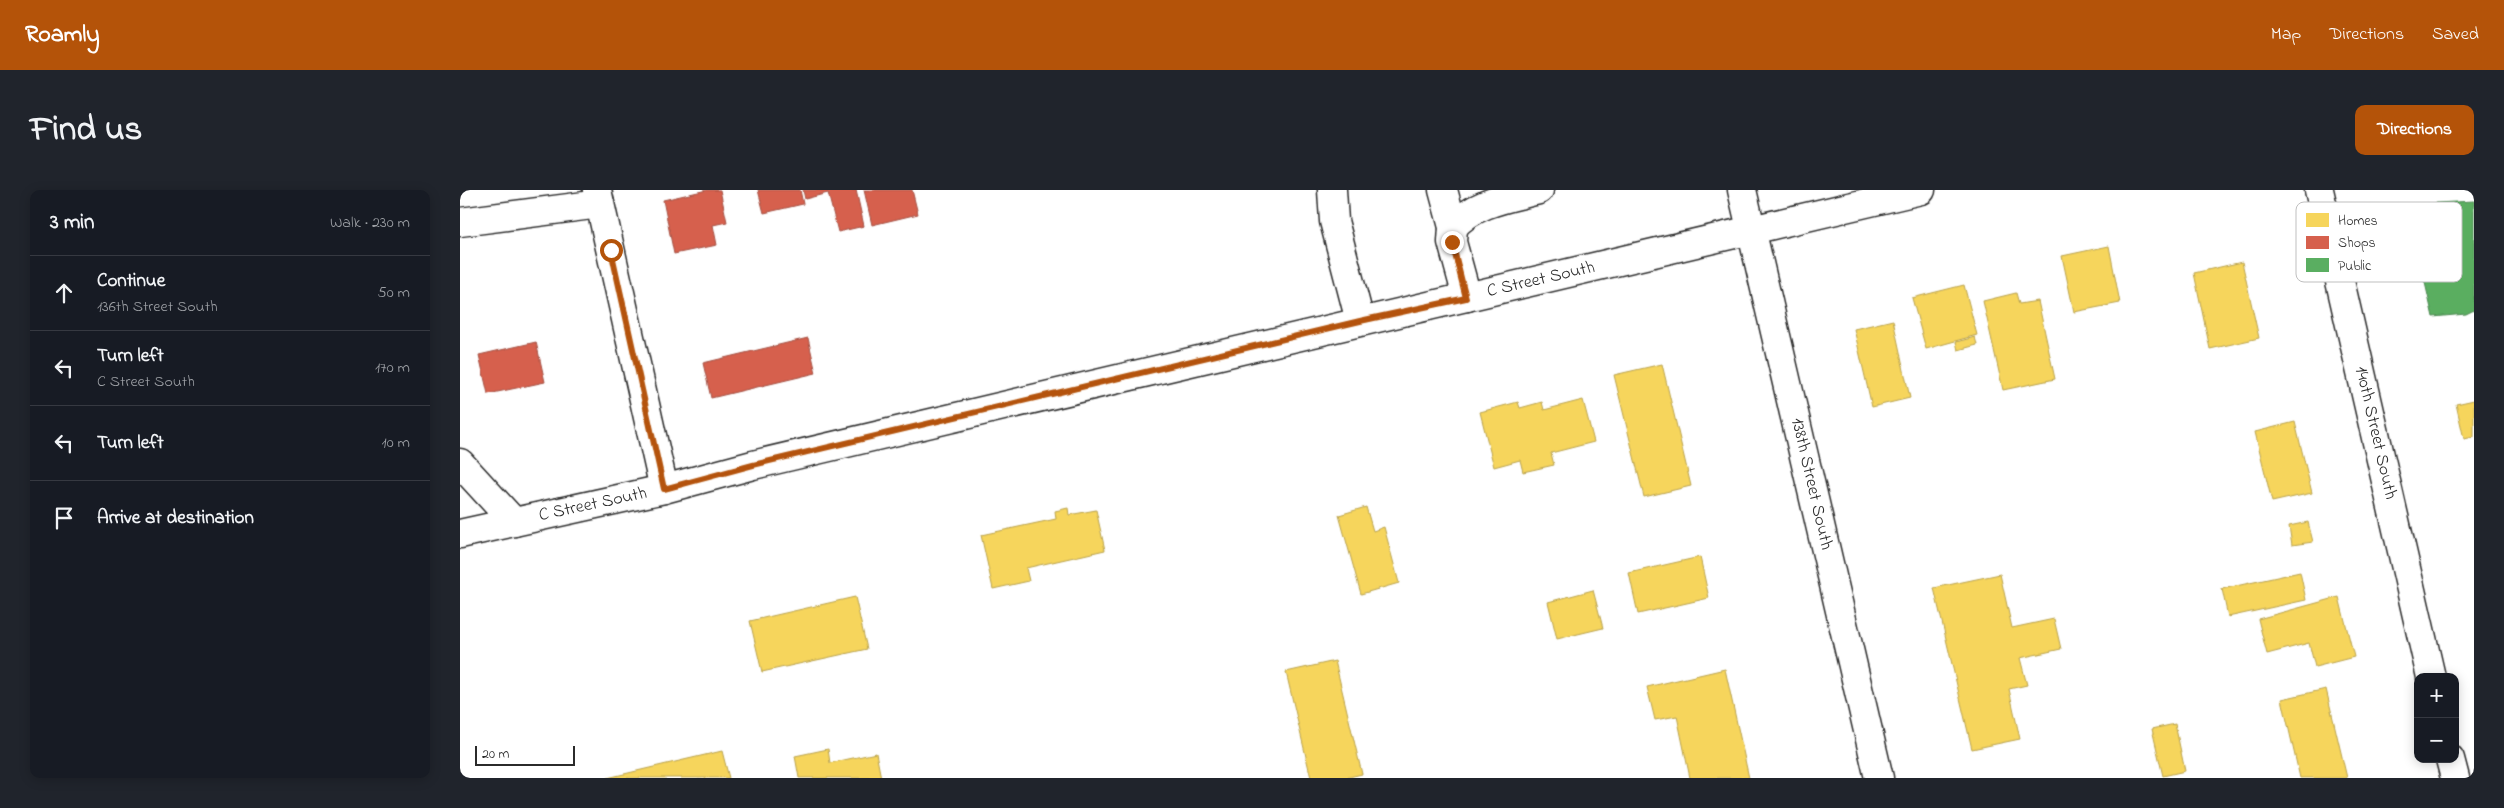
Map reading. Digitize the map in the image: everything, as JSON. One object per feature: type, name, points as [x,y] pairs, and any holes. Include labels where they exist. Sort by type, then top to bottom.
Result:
[{"type":"street","points":[[1332,190],[1334,221],[1360,321]]},
{"type":"street","points":[[1443,190],[1453,227],[1452,242],[1466,298]]},
{"type":"street","points":[[1453,227],[1462,218],[1485,204],[1539,190]]},
{"type":"street","name":"138th Street South","points":[[1742,190],[1879,778]]},
{"type":"street","name":"C Street South","points":[[460,534],[664,489],[753,465],[1921,190]]},
{"type":"street","points":[[460,222],[598,197],[664,489]]},
{"type":"street","name":"140th Street South","points":[[2340,282],[2430,673]]},
{"type":"street","points":[[460,463],[514,522]]},
{"type":"street","points":[[2451,763],[2455,778]]},
{"type":"building: Homes","points":[[2109,246],[2120,303],[2074,312],[2062,256]]},
{"type":"building: Homes","points":[[2242,262],[2259,338],[2210,349],[2194,273]]},
{"type":"building: Homes","points":[[1964,285],[1977,335],[1926,349],[1912,298]]},
{"type":"building: Homes","points":[[2016,293],[2019,304],[2038,301],[2055,379],[2003,390],[1983,301]]},
{"type":"building: Homes","points":[[1893,320],[1910,398],[1872,407],[1854,329]]},
{"type":"building: Homes","points":[[1975,337],[1977,345],[1958,350],[1956,342]]},
{"type":"building: Homes","points":[[1662,364],[1691,486],[1644,497],[1614,375]]},
{"type":"building: Homes","points":[[1583,400],[1594,442],[1551,453],[1554,465],[1523,472],[1520,460],[1494,467],[1480,412],[1518,402],[1520,408],[1542,402],[1544,410]]},
{"type":"building: Homes","points":[[2474,400],[2474,437],[2464,439],[2456,404]]},
{"type":"building: Homes","points":[[2295,422],[2312,493],[2272,502],[2255,432]]},
{"type":"building: Homes","points":[[1366,507],[1373,531],[1384,527],[1399,583],[1361,594],[1339,515]]},
{"type":"building: Homes","points":[[1068,508],[1069,515],[1096,510],[1105,550],[1026,568],[1029,581],[993,589],[981,535],[1056,519],[1055,511]]},
{"type":"building: Homes","points":[[2308,522],[2313,542],[2292,545],[2289,526]]},
{"type":"building: Homes","points":[[1700,557],[1709,598],[1638,614],[1629,573]]},
{"type":"building: Homes","points":[[2300,572],[2306,600],[2228,617],[2222,589]]},
{"type":"building: Homes","points":[[2000,574],[2012,628],[2054,619],[2061,649],[2020,658],[2027,685],[2009,689],[2020,739],[1972,749],[1934,588]]},
{"type":"building: Homes","points":[[1593,590],[1603,628],[1557,639],[1548,602]]},
{"type":"building: Homes","points":[[855,597],[867,649],[762,672],[750,621]]},
{"type":"building: Homes","points":[[2339,597],[2354,657],[2315,667],[2309,643],[2267,654],[2258,619]]},
{"type":"building: Homes","points":[[1335,661],[1362,774],[1345,778],[1311,778],[1286,672]]},
{"type":"building: Homes","points":[[1725,669],[1749,778],[1690,778],[1677,716],[1655,720],[1647,687]]},
{"type":"building: Homes","points":[[2326,689],[2347,778],[2300,778],[2282,699]]},
{"type":"building: Homes","points":[[2175,724],[2185,771],[2163,776],[2152,729]]},
{"type":"building: Homes","points":[[828,749],[830,763],[876,753],[881,778],[799,778],[795,756]]},
{"type":"building: Homes","points":[[722,751],[729,778],[607,778]]},
{"type":"building: Shops","points":[[707,190],[720,190],[727,222],[713,225],[717,245],[674,254],[663,200]]},
{"type":"building: Shops","points":[[758,190],[800,190],[803,204],[764,213]]},
{"type":"building: Shops","points":[[803,190],[856,190],[864,226],[838,232],[828,193],[805,199]]},
{"type":"building: Shops","points":[[864,190],[912,190],[918,214],[872,225]]},
{"type":"building: Shops","points":[[808,338],[816,373],[711,398],[703,363]]},
{"type":"building: Shops","points":[[536,342],[545,382],[488,394],[479,355]]},
{"type":"building: Public","points":[[2474,201],[2474,310],[2466,314],[2433,317],[2425,282],[2462,282],[2462,202],[2455,202]]},
{"type":"route","points":[[611,250],[664,489],[753,465],[1360,321],[1466,298],[1452,242]]}]
